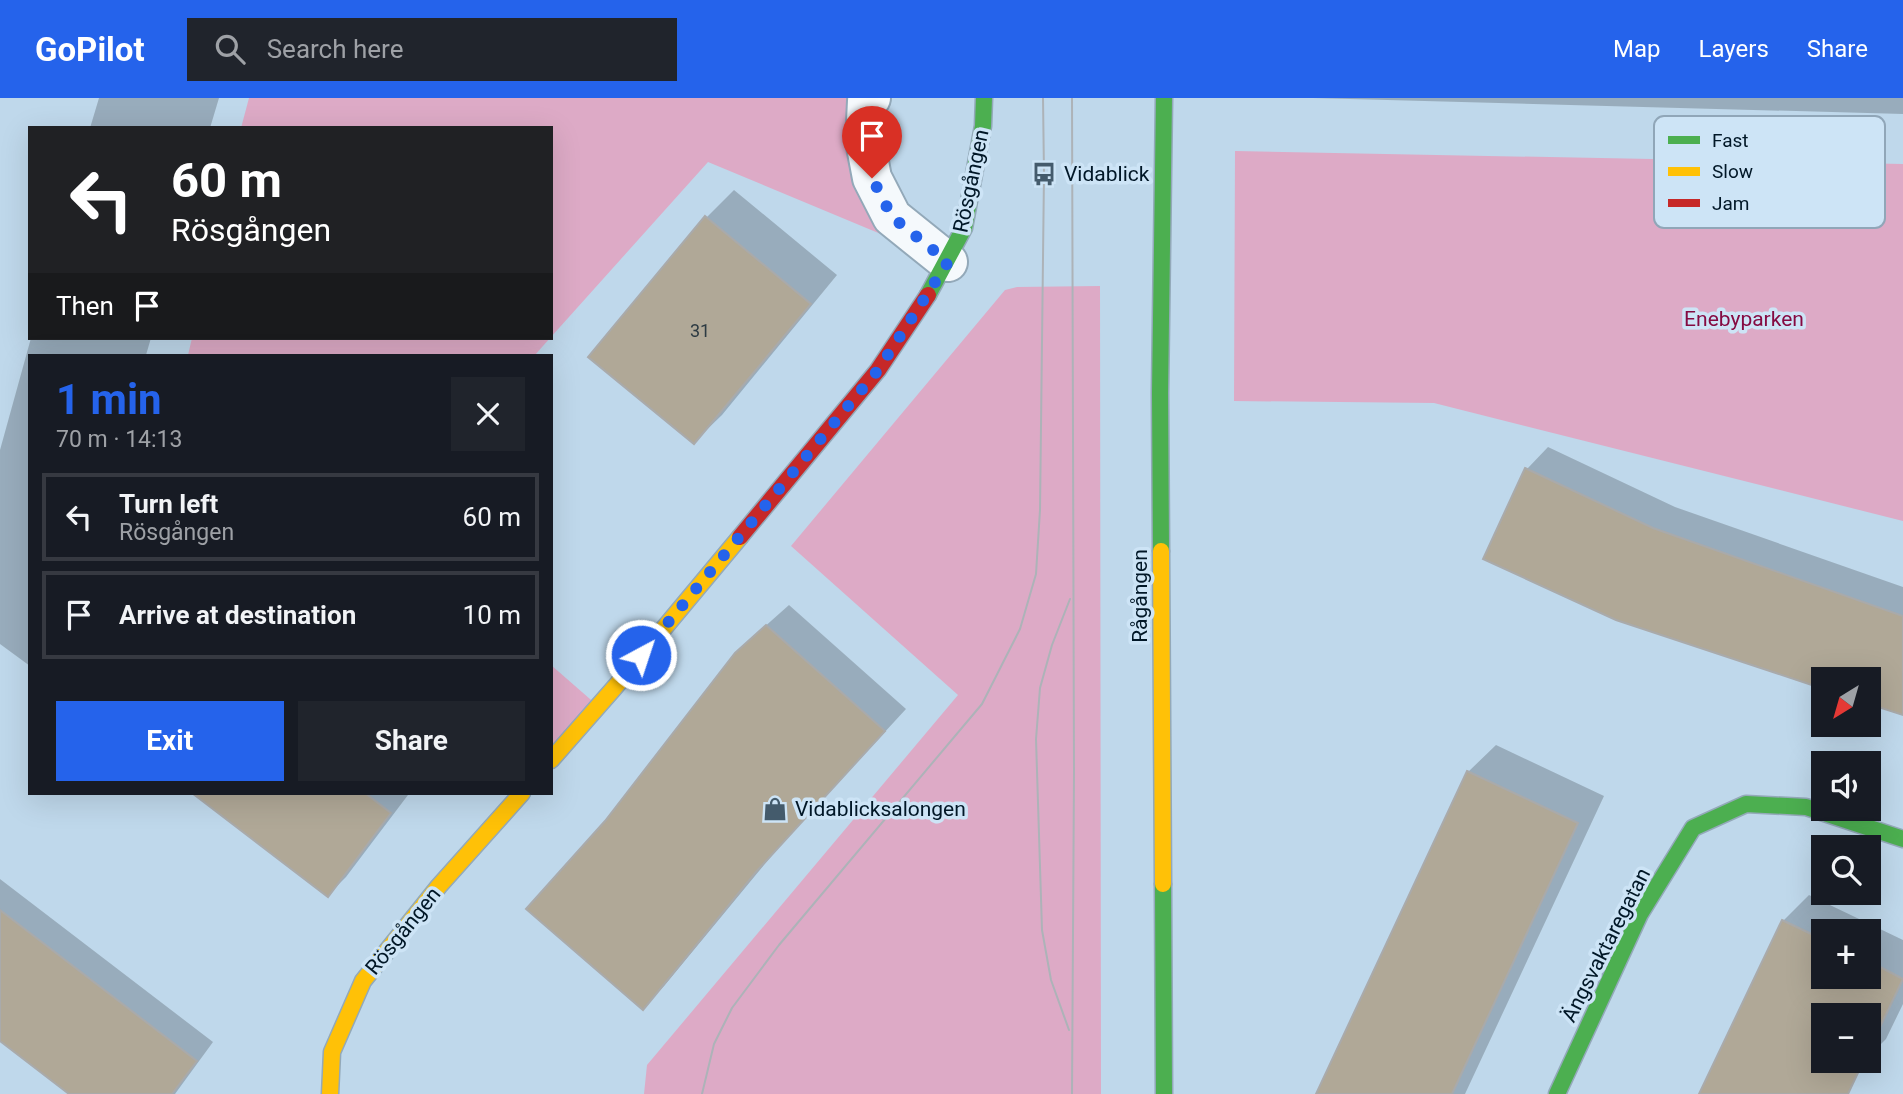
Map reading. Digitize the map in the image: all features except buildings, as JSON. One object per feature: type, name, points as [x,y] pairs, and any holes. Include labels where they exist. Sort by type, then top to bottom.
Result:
[{"type":"street","name":"Rösgången","points":[[871,98],[867,102],[865,141],[872,178],[892,217],[948,262]]},
{"type":"street","name":"Rösgången","points":[[553,758],[878,370],[948,262],[964,228],[984,126],[984,98]]},
{"type":"street","name":"Rågången","points":[[1164,98],[1160,393],[1164,1094]]},
{"type":"street","name":"Rösgången","points":[[330,1094],[332,1052],[363,981],[439,886],[520,795]]},
{"type":"street","name":"Ängsvaktaregatan","points":[[1557,1094],[1640,914],[1693,828],[1746,804],[1807,807],[1903,839]]},
{"type":"green space","points":[[249,98],[863,98],[872,178],[948,262],[708,162],[553,335],[553,126],[242,126]]},
{"type":"green space","name":"Enebyparken","points":[[1235,151],[1654,159],[1654,228],[1885,228],[1885,164],[1903,164],[1903,521],[1434,403],[1234,401]]},
{"type":"green space","points":[[1100,286],[1101,1094],[644,1094],[647,1065],[958,695],[791,546],[1005,290],[1017,287]]},
{"type":"green space","points":[[192,340],[548,340],[536,354],[188,354]]},
{"type":"green space","points":[[553,667],[598,706],[553,758]]},
{"type":"tram line","points":[[702,1094],[714,1044],[732,1008],[779,945],[982,704],[1020,629],[1036,574],[1040,510],[1043,98]]},
{"type":"tram line","points":[[1072,98],[1072,1094]]},
{"type":"tram line","points":[[1069,1030],[1051,980],[1042,930],[1036,739],[1040,688],[1052,645],[1070,599]]},
{"type":"traffic: fast","points":[[928,295],[964,228],[983,126],[984,98]]},
{"type":"traffic: fast","points":[[1161,551],[1164,98]]},
{"type":"traffic: fast","points":[[1557,1094],[1640,914],[1693,828],[1746,804],[1806,807],[1903,839]]},
{"type":"traffic: fast","points":[[1163,884],[1164,1094]]},
{"type":"traffic: slow","points":[[553,758],[740,537]]},
{"type":"traffic: slow","points":[[1161,551],[1163,884]]},
{"type":"traffic: slow","points":[[330,1094],[332,1052],[363,981],[439,886],[520,795]]},
{"type":"traffic: jam","points":[[740,537],[878,370],[928,295]]},
{"type":"place","name":"Vidablick","points":[[1044,174]]},
{"type":"place","name":"Vidablicksalongen","points":[[775,809]]},
{"type":"route","points":[[641,655],[878,370],[948,262],[892,217],[872,178]]}]
